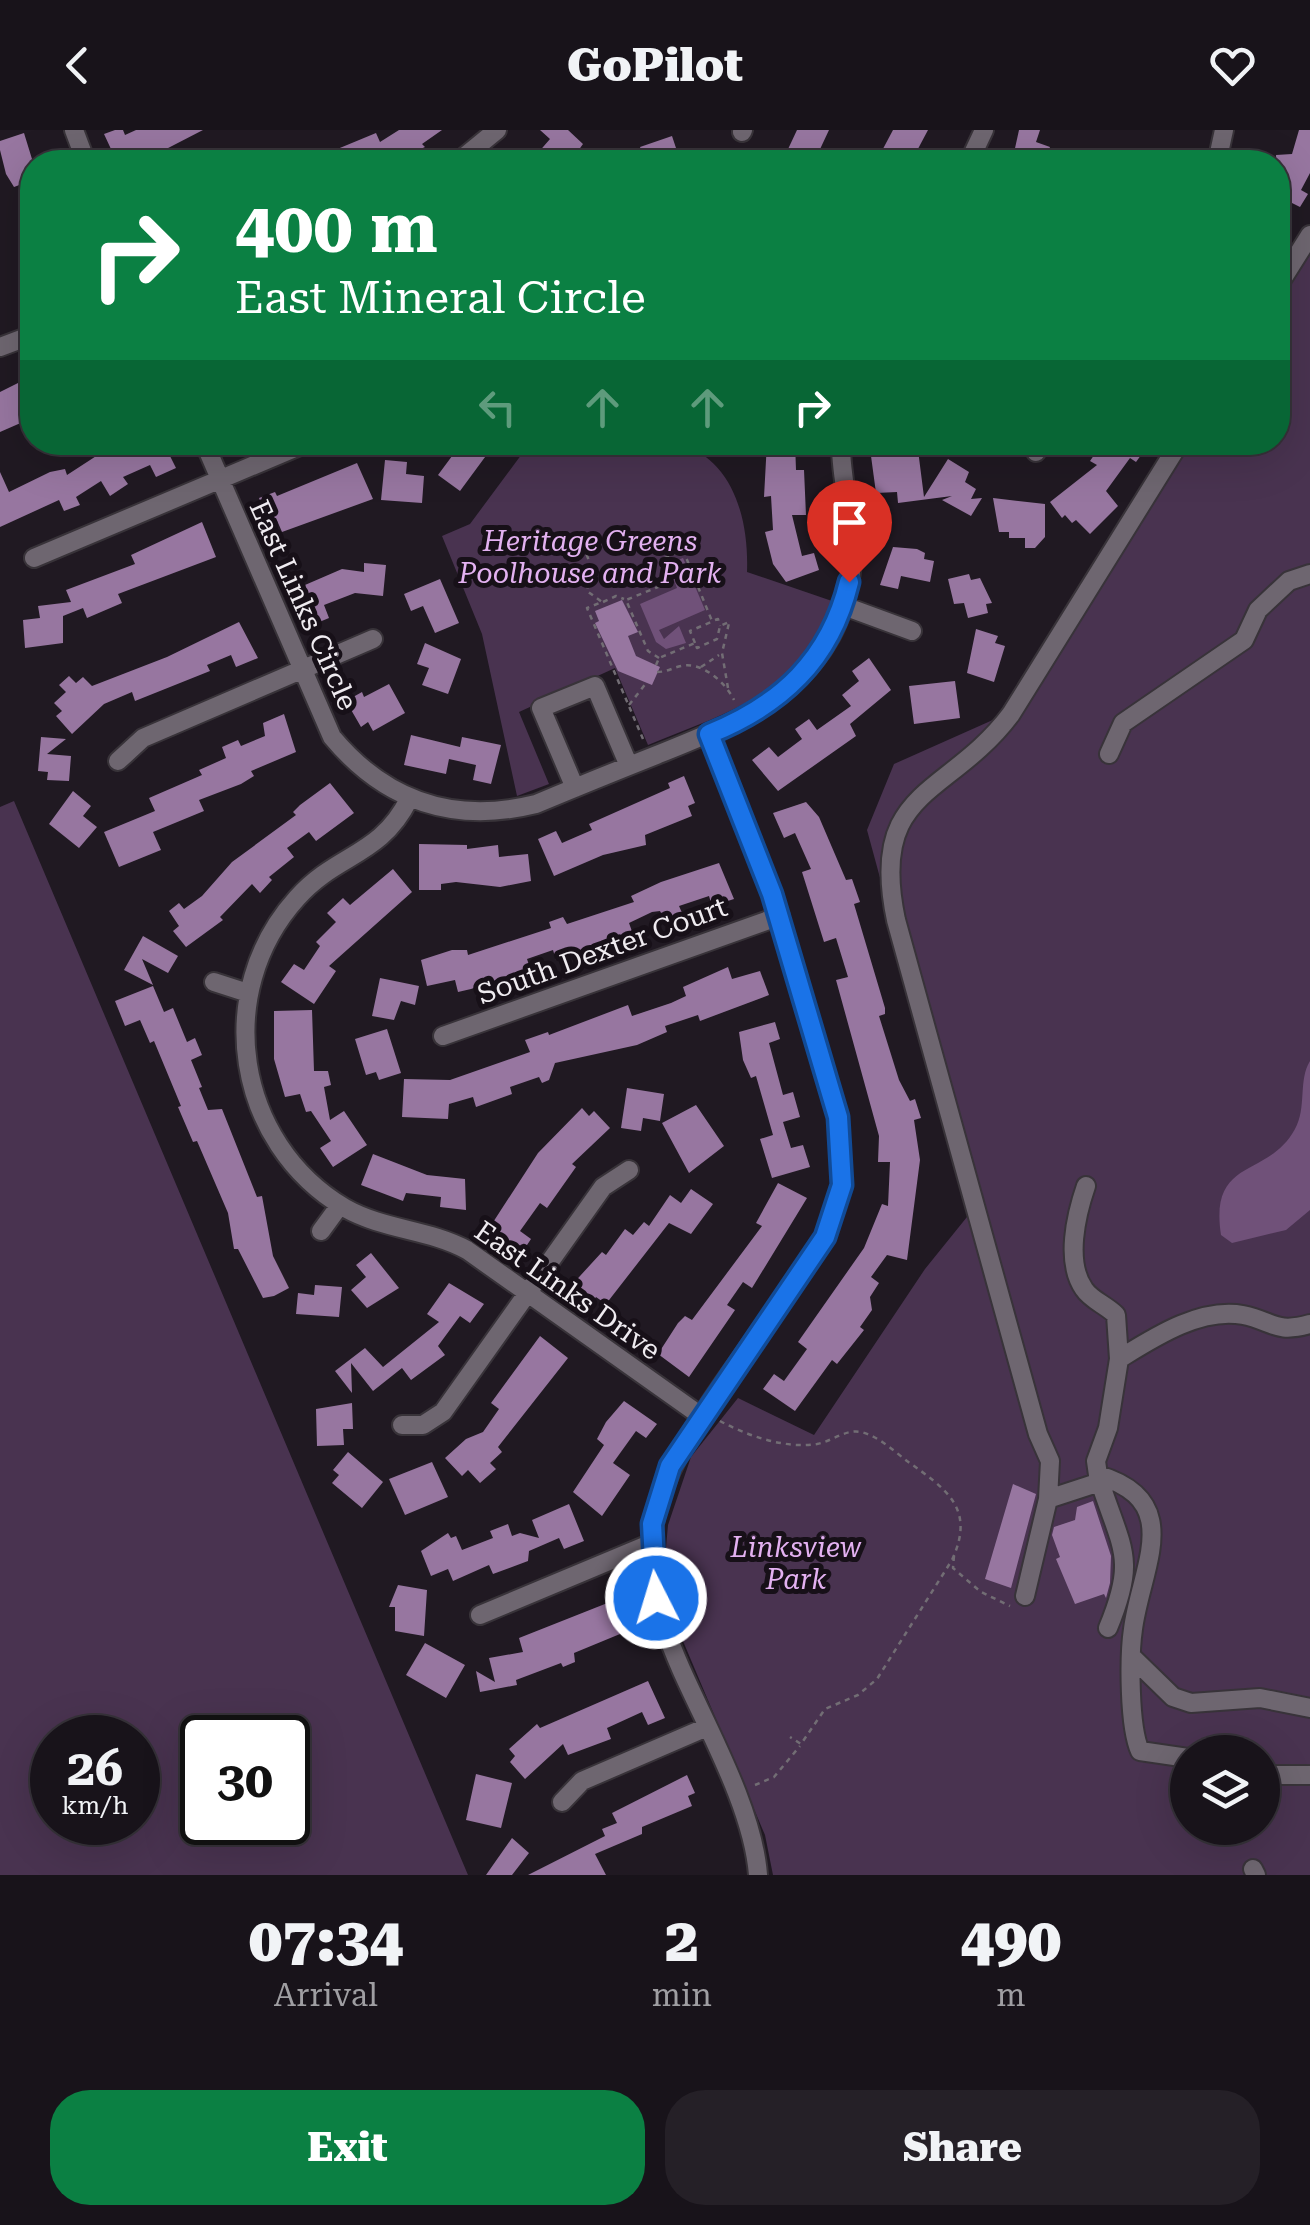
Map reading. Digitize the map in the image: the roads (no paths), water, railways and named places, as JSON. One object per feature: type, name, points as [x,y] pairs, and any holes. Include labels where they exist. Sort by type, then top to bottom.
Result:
[{"type":"street","points":[[473,150],[497,130]]},
{"type":"street","points":[[1290,267],[1310,236]]},
{"type":"street","name":"East Links Circle","points":[[209,455],[300,669],[338,745],[371,776],[409,798],[445,810],[482,813],[536,804],[744,719],[788,689],[814,662],[844,606]]},
{"type":"street","points":[[34,558],[279,455]]},
{"type":"street","points":[[843,455],[853,540],[844,606],[912,631]]},
{"type":"street","points":[[1024,1602],[1048,1500],[1050,1461],[1038,1434],[896,920],[890,856],[896,830],[919,796],[988,743],[1012,714],[1172,455]]},
{"type":"street","points":[[1109,754],[1124,723],[1244,640],[1258,610],[1289,581],[1310,574]]},
{"type":"street","points":[[118,761],[143,738],[373,639]]},
{"type":"street","points":[[575,788],[540,708],[595,686],[629,766]]},
{"type":"street","points":[[709,734],[780,916],[838,1117],[842,1185],[825,1237],[703,1413],[661,1487],[652,1543],[661,1618],[734,1792],[754,1848],[758,1875]]},
{"type":"street","name":"East Links Drive","points":[[409,798],[381,840],[332,867],[287,909],[266,940],[248,993],[246,1058],[258,1108],[297,1168],[340,1205],[375,1223],[452,1242],[703,1413]]},
{"type":"street","name":"South Dexter Court","points":[[443,1036],[780,916]]},
{"type":"street","points":[[214,982],[248,993]]},
{"type":"street","points":[[402,1426],[423,1425],[443,1412],[604,1187],[629,1170]]},
{"type":"street","points":[[1086,1186],[1076,1214],[1077,1273],[1090,1297],[1116,1314],[1119,1359],[1108,1428],[1096,1461],[1098,1475],[1119,1481],[1148,1511],[1154,1537],[1132,1632],[1130,1720],[1140,1750],[1170,1755]]},
{"type":"street","points":[[322,1232],[340,1205]]},
{"type":"street","points":[[1119,1359],[1186,1323],[1242,1315],[1286,1330],[1310,1324]]},
{"type":"street","points":[[1048,1500],[1100,1482],[1128,1568],[1126,1585],[1108,1628]]},
{"type":"street","points":[[480,1615],[652,1543]]},
{"type":"street","points":[[1134,1659],[1173,1697],[1191,1703],[1260,1698],[1310,1708]]},
{"type":"street","points":[[562,1802],[582,1780],[707,1727]]},
{"type":"street","points":[[1280,1775],[1310,1776]]},
{"type":"park label","name":"Heritage Greens Poolhouse and Park","points":[[590,557]]},
{"type":"park label","name":"Linksview Park","points":[[796,1563]]}]
